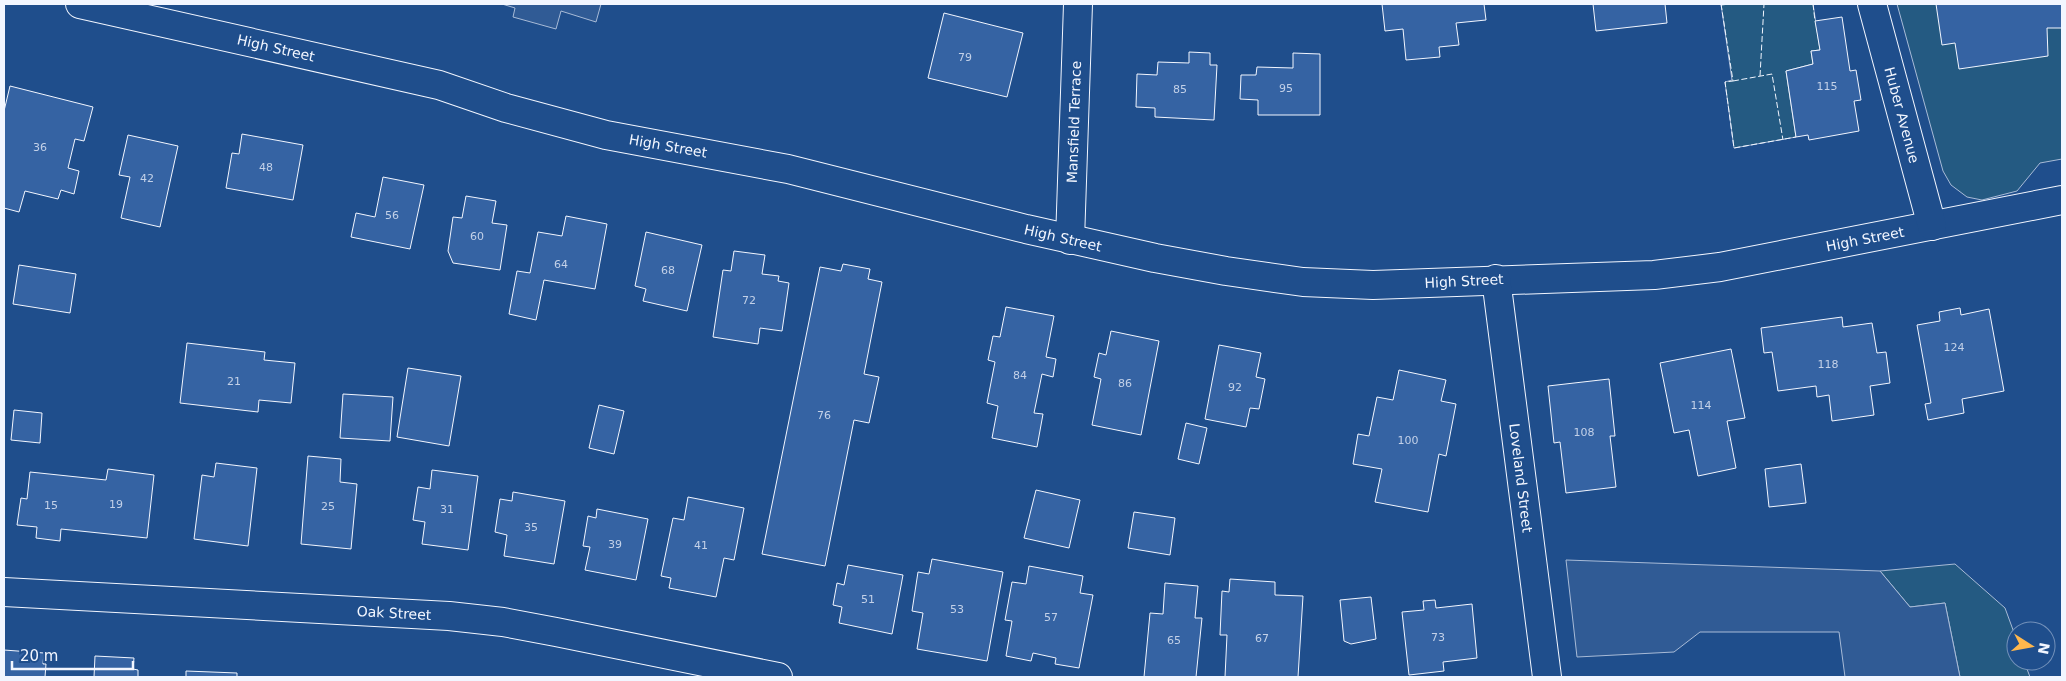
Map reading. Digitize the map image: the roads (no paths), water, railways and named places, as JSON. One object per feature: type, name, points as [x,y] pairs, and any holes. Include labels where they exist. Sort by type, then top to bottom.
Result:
[{"type":"street","name":"High Street","points":[[80,4],[439,85],[506,108],[606,135],[788,169],[1070,240],[1226,271],[1303,282],[1374,285],[1496,279],[1654,275],[1720,267],[2062,200]]},
{"type":"street","name":"Mansfield Terrace","points":[[1070,240],[1078,4]]},
{"type":"street","name":"Huber Avenue","points":[[1872,4],[1932,226]]},
{"type":"street","name":"Loveland Street","points":[[1496,279],[1547,677]]},
{"type":"street","name":"Oak Street","points":[[4,592],[476,619],[556,632],[778,677]]}]
